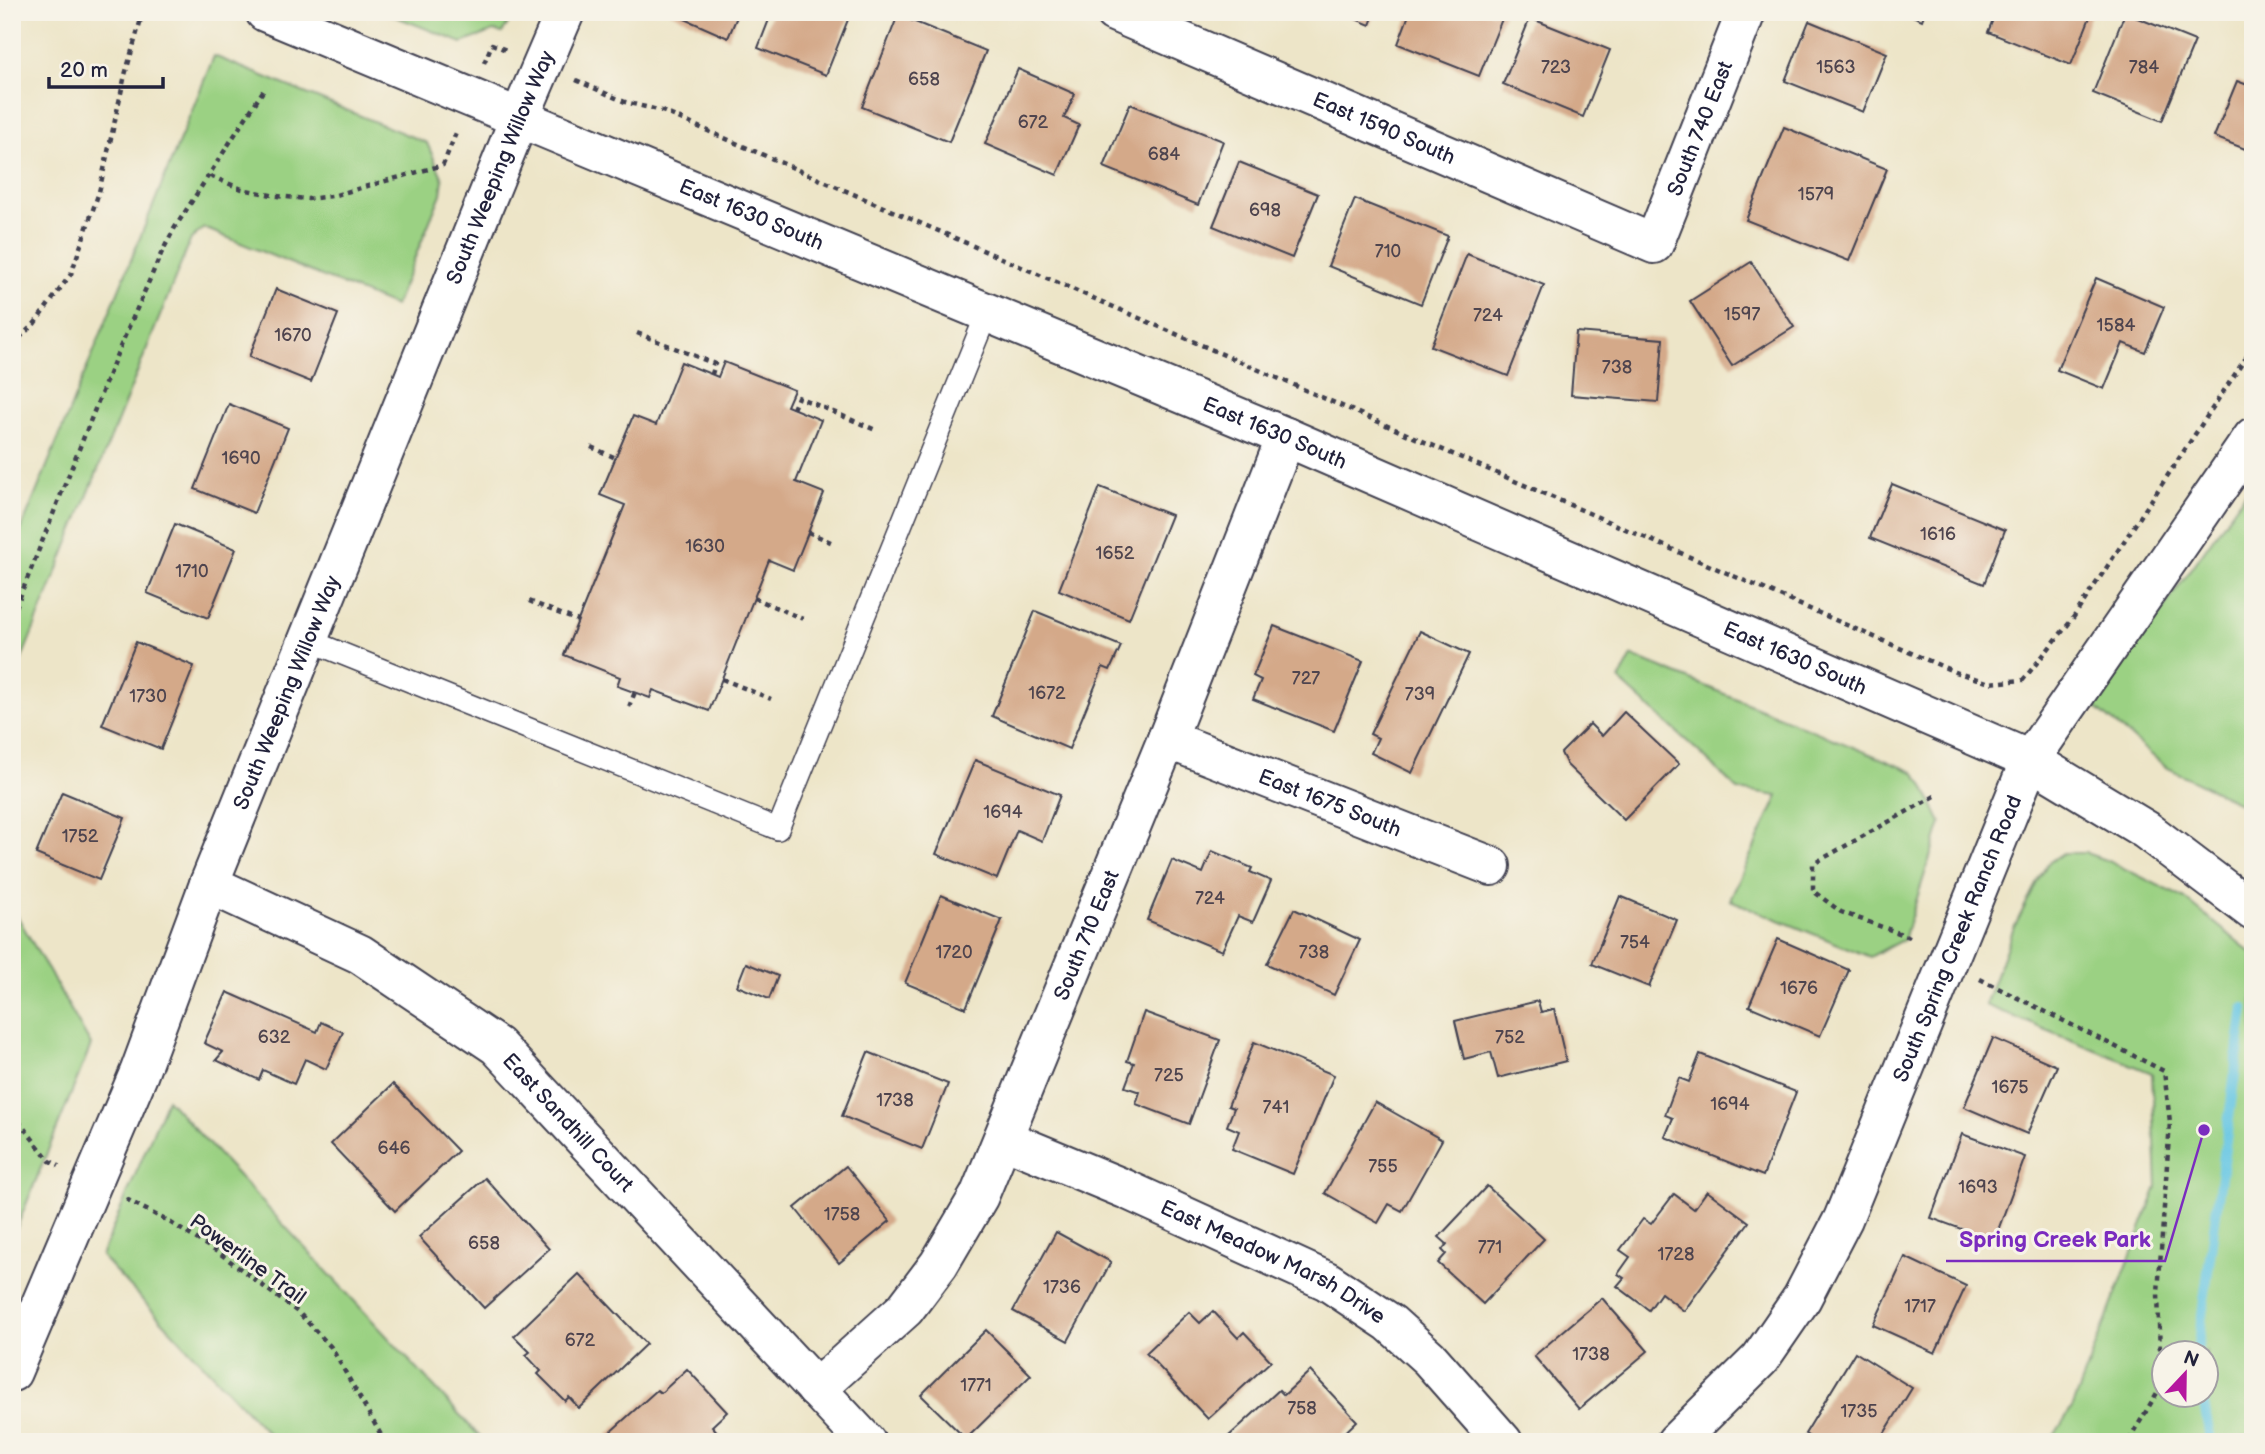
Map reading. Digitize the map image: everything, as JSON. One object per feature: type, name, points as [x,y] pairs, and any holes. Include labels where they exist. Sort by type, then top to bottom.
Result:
[{"type":"street","name":"East 1630 South","points":[[265,12],[1286,438],[2030,760],[2146,830],[2253,911]]},
{"type":"street","name":"South Weeping Willow Way","points":[[12,1372],[139,1073],[209,884],[519,119],[565,12]]},
{"type":"street","name":"East 1590 South","points":[[1114,12],[1654,244]]},
{"type":"street","name":"South 740 East","points":[[1654,244],[1746,12]]},
{"type":"street","name":"South Spring Creek Ranch Road","points":[[1676,1442],[1760,1359],[1802,1298],[1843,1219],[2030,760],[2253,437]]},
{"type":"street","name":"South 710 East","points":[[816,1389],[905,1310],[939,1264],[979,1196],[1167,739],[1286,438]]},
{"type":"street","name":"East 1675 South","points":[[1167,739],[1491,866]]},
{"type":"street","name":"East Sandhill Court","points":[[209,884],[360,954],[497,1046],[866,1442]]},
{"type":"street","name":"East Meadow Marsh Drive","points":[[1004,1139],[1125,1189],[1327,1281],[1390,1322],[1429,1358],[1503,1442]]},
{"type":"lane","points":[[307,640],[778,829],[987,313]]},
{"type":"path","points":[[12,345],[35,323],[71,274],[99,192],[125,75],[143,12]]},
{"type":"path","points":[[585,84],[625,102],[663,111],[1929,661],[1990,682],[2023,680],[2071,621],[2253,347]]},
{"type":"path","points":[[12,617],[117,354],[161,254],[174,229],[265,88]]},
{"type":"path","points":[[210,176],[242,188],[308,200],[332,196],[443,165]]},
{"type":"path","points":[[637,333],[715,364],[712,374]]},
{"type":"path","points":[[793,408],[798,397],[878,431]]},
{"type":"path","points":[[591,447],[616,457]]},
{"type":"path","points":[[808,533],[834,543]]},
{"type":"path","points":[[754,598],[803,619]]},
{"type":"path","points":[[529,601],[578,621]]},
{"type":"path","points":[[722,679],[771,699]]},
{"type":"path","points":[[629,707],[635,692]]},
{"type":"path","points":[[1910,937],[1841,912],[1813,891],[1813,864],[1935,796]]},
{"type":"path","points":[[1980,979],[2164,1071],[2170,1122],[2158,1293],[2161,1386],[2128,1442]]},
{"type":"path","points":[[12,1113],[50,1161]]},
{"type":"path","name":"Powerline Trail","points":[[117,1195],[171,1223],[222,1255],[299,1313],[331,1348],[385,1442]]},
{"type":"green space","points":[[384,12],[515,12],[502,33],[494,31],[462,43]]},
{"type":"green space","points":[[214,56],[427,143],[443,179],[441,194],[395,306],[204,228],[191,239],[12,683],[12,552]]},
{"type":"green space","points":[[2253,482],[2253,810],[2166,767],[2094,706]]},
{"type":"green space","points":[[1632,656],[1914,772],[1923,784],[1941,823],[1904,939],[1870,957],[1730,900],[1778,796],[1738,790],[1619,680]]},
{"type":"green space","points":[[2063,853],[2086,853],[2111,862],[2184,898],[2253,954],[2253,1442],[2050,1442],[2073,1406],[2157,1187],[2152,1073],[1985,1005],[2013,930],[2047,864]]},
{"type":"green space","points":[[12,907],[91,1045],[12,1239]]},
{"type":"green space","points":[[167,1099],[485,1442],[276,1442],[101,1256]]},
{"type":"building","points":[[669,12],[739,12],[728,38]]},
{"type":"building","points":[[772,12],[851,12],[826,75],[758,48]]},
{"type":"building","points":[[1339,12],[1375,12],[1370,25]]},
{"type":"building","points":[[1410,12],[1504,14],[1479,76],[1398,44]]},
{"type":"building","points":[[1903,12],[1925,12],[1922,20]]},
{"type":"building","points":[[1996,12],[2092,12],[2071,65],[1988,32]]},
{"type":"building","points":[[2125,13],[2195,41],[2162,121],[2093,93]]},
{"type":"building","points":[[898,15],[986,51],[949,142],[862,107]]},
{"type":"building","points":[[1530,18],[1610,50],[1583,117],[1503,84]]},
{"type":"building","points":[[1809,21],[1887,53],[1863,112],[1785,81]]},
{"type":"building","points":[[1018,69],[1075,94],[1064,118],[1079,125],[1057,175],[985,144]]},
{"type":"building","points":[[2237,81],[2253,87],[2253,152],[2214,137]]},
{"type":"building","points":[[1130,104],[1223,141],[1198,205],[1104,167]]},
{"type":"building","points":[[1784,127],[1887,169],[1849,261],[1746,220]]},
{"type":"building","points":[[1239,162],[1318,194],[1292,258],[1213,226]]},
{"type":"building","points":[[1355,199],[1448,236],[1421,304],[1328,266]]},
{"type":"building","points":[[1467,254],[1544,285],[1508,376],[1431,346]]},
{"type":"building","points":[[1751,262],[1794,327],[1732,366],[1690,301]]},
{"type":"building","points":[[2096,278],[2164,307],[2145,352],[2123,343],[2104,389],[2057,370]]},
{"type":"building","points":[[276,289],[338,314],[311,382],[249,357]]},
{"type":"building","points":[[1576,332],[1663,339],[1658,402],[1571,395]]},
{"type":"building","points":[[681,362],[718,377],[724,362],[794,390],[787,406],[821,420],[796,482],[824,493],[793,570],[769,560],[709,711],[653,690],[650,698],[617,686],[620,677],[564,655],[625,505],[600,495],[633,416],[656,425]]},
{"type":"building","points":[[229,404],[288,428],[254,513],[195,489]]},
{"type":"building","points":[[1892,484],[2005,530],[1984,584],[1870,538]]},
{"type":"building","points":[[1100,487],[1171,515],[1129,619],[1059,590]]},
{"type":"building","points":[[175,524],[236,549],[208,618],[147,593]]},
{"type":"building","points":[[1035,611],[1121,646],[1110,670],[1103,667],[1069,749],[992,716]]},
{"type":"building","points":[[1274,626],[1363,661],[1334,731],[1253,699],[1261,680],[1253,676]]},
{"type":"building","points":[[1420,631],[1469,654],[1412,773],[1371,753],[1378,738],[1370,734]]},
{"type":"building","points":[[136,642],[194,666],[161,749],[102,725]]},
{"type":"building","points":[[1624,712],[1679,764],[1624,820],[1567,765],[1561,753],[1590,724],[1602,736]]},
{"type":"building","points":[[975,760],[1060,795],[1042,841],[1017,830],[997,879],[936,854]]},
{"type":"building","points":[[62,792],[125,818],[99,880],[36,854]]},
{"type":"building","points":[[1212,851],[1252,868],[1250,872],[1271,881],[1253,922],[1238,916],[1222,951],[1147,920],[1172,860],[1203,873]]},
{"type":"building","points":[[941,895],[1002,920],[966,1008],[905,983]]},
{"type":"building","points":[[1620,896],[1677,920],[1649,987],[1592,964]]},
{"type":"building","points":[[1294,909],[1360,940],[1334,995],[1267,964]]},
{"type":"building","points":[[1778,939],[1849,970],[1820,1036],[1749,1006]]},
{"type":"building","points":[[746,963],[778,976],[769,999],[737,986]]},
{"type":"building","points":[[227,992],[317,1032],[321,1022],[343,1032],[326,1069],[305,1059],[294,1084],[263,1070],[259,1080],[216,1060],[223,1052],[204,1043]]},
{"type":"building","points":[[1538,1001],[1541,1012],[1554,1009],[1566,1061],[1498,1078],[1491,1052],[1464,1059],[1455,1021]]},
{"type":"building","points":[[1144,1012],[1220,1040],[1189,1124],[1136,1104],[1140,1092],[1125,1087],[1134,1063],[1127,1061]]},
{"type":"building","points":[[1993,1038],[2057,1066],[2027,1134],[1964,1107]]},
{"type":"building","points":[[1254,1042],[1334,1075],[1293,1174],[1232,1149],[1239,1131],[1227,1126],[1234,1108],[1228,1106]]},
{"type":"building","points":[[868,1052],[948,1084],[922,1149],[842,1116]]},
{"type":"building","points":[[1700,1054],[1796,1092],[1763,1176],[1665,1137],[1673,1118],[1665,1115],[1679,1078],[1689,1082]]},
{"type":"building","points":[[393,1084],[458,1151],[395,1211],[331,1144]]},
{"type":"building","points":[[1375,1102],[1442,1140],[1402,1211],[1389,1204],[1378,1223],[1325,1193]]},
{"type":"building","points":[[1962,1134],[2025,1157],[1994,1241],[1931,1218]]},
{"type":"building","points":[[846,1166],[890,1221],[839,1263],[795,1208]]},
{"type":"building","points":[[485,1178],[549,1249],[484,1308],[419,1237]]},
{"type":"building","points":[[1487,1186],[1544,1239],[1483,1304],[1438,1263],[1446,1254],[1442,1250],[1447,1244],[1439,1237]]},
{"type":"building","points":[[1707,1191],[1749,1222],[1684,1311],[1661,1293],[1649,1310],[1617,1286],[1624,1278],[1618,1274],[1630,1257],[1620,1250],[1643,1219],[1651,1224],[1674,1194],[1694,1209]]},
{"type":"building","points":[[1056,1232],[1111,1262],[1068,1341],[1013,1311]]},
{"type":"building","points":[[1905,1257],[1966,1286],[1935,1353],[1873,1325]]},
{"type":"building","points":[[579,1274],[646,1344],[579,1408],[569,1397],[565,1401],[538,1374],[541,1371],[526,1355],[530,1352],[514,1336]]},
{"type":"building","points":[[1602,1298],[1648,1351],[1579,1409],[1534,1356]]},
{"type":"building","points":[[1213,1311],[1238,1338],[1244,1332],[1271,1361],[1208,1419],[1146,1353],[1189,1312],[1200,1323]]},
{"type":"building","points":[[986,1330],[1031,1375],[966,1439],[921,1395]]},
{"type":"building","points":[[1855,1352],[1912,1388],[1879,1442],[1864,1442],[1852,1435],[1848,1442],[1818,1442],[1805,1434]]},
{"type":"building","points":[[687,1369],[727,1412],[712,1426],[720,1435],[713,1442],[616,1442],[608,1434],[657,1390],[661,1393]]},
{"type":"building","points":[[1310,1371],[1357,1421],[1335,1442],[1235,1442],[1229,1436],[1279,1390],[1284,1395]]},
{"type":"waterway","points":[[2199,1338],[2244,1008]]},
{"type":"waterway","points":[[2205,1408],[2211,1442]]},
{"type":"place","name":"Spring Creek Park","points":[[2204,1130]]}]
